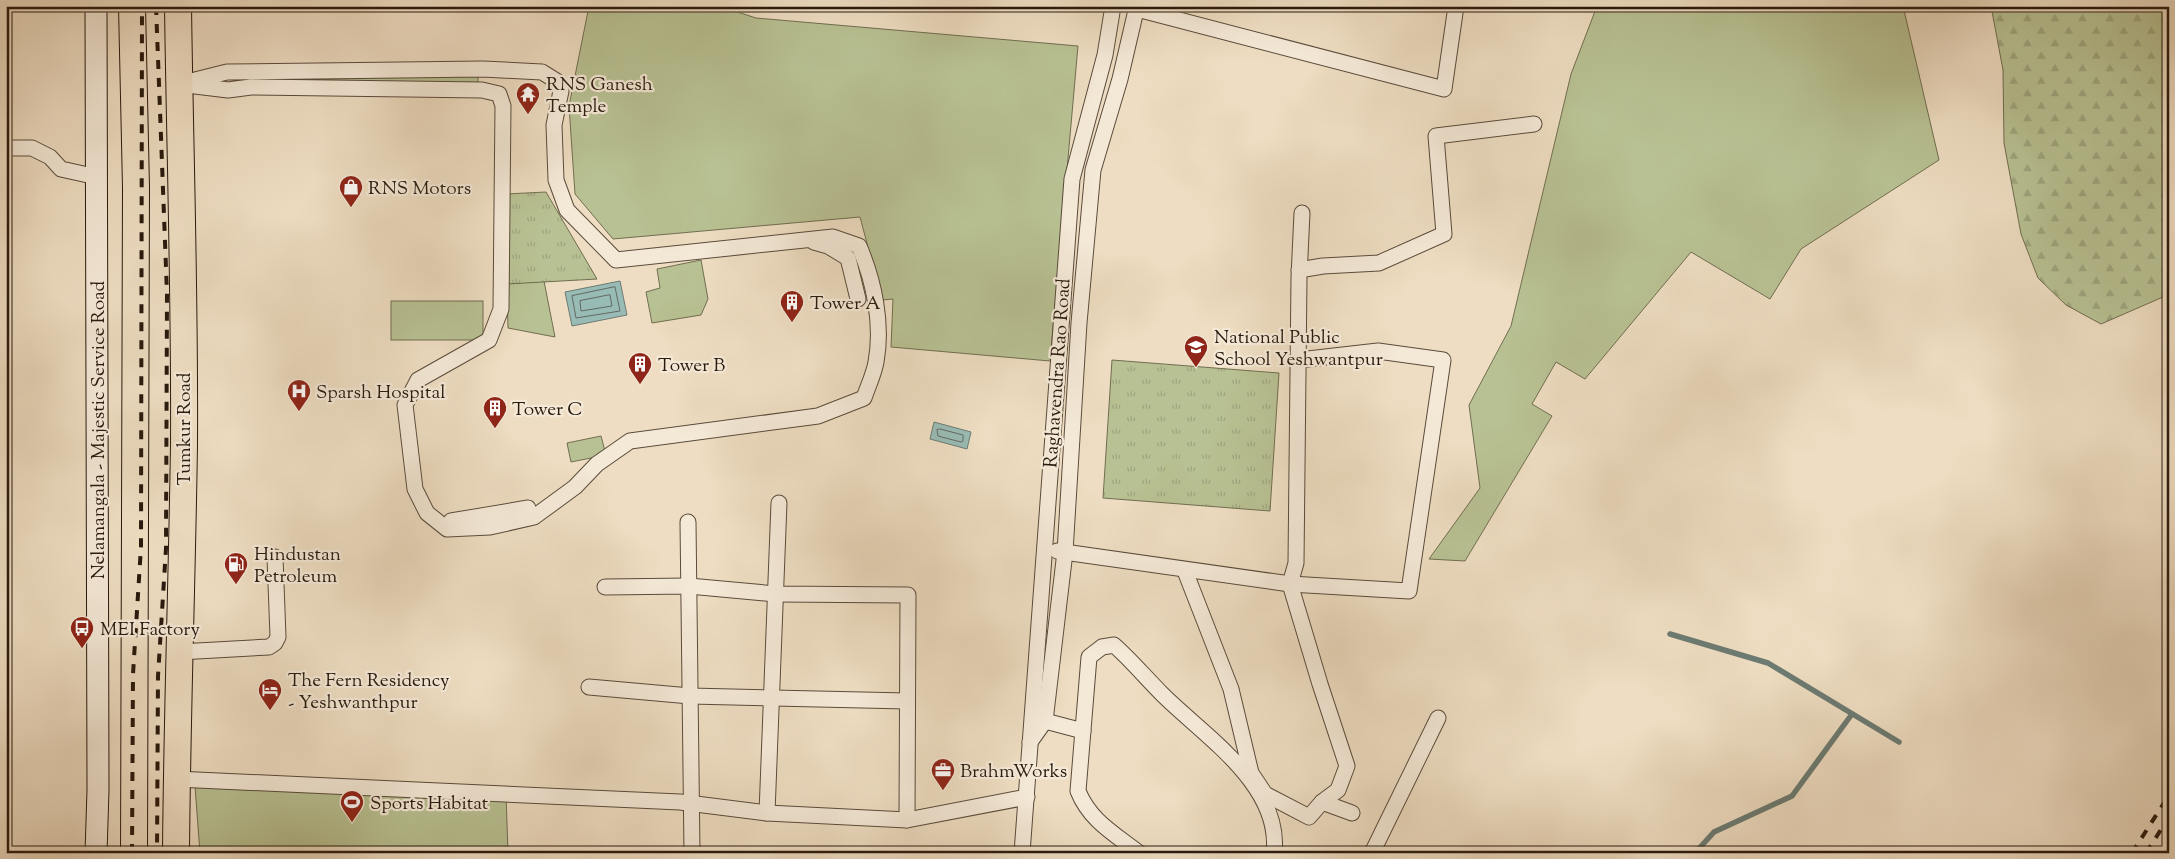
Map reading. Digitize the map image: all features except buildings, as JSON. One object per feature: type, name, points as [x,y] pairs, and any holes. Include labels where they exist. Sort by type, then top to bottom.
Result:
[{"type":"highway","points":[[132,6],[136,188],[134,853]]},
{"type":"highway","name":"Tumkur Road","points":[[176,853],[184,435],[178,6]]},
{"type":"main road","name":"Nelamangala - Majestic Service Road","points":[[96,6],[98,790],[96,853]]},
{"type":"street","name":"Raghavendra Rao Road","points":[[1022,853],[1043,548],[1072,179],[1105,55],[1113,6]]},
{"type":"street","points":[[1137,7],[1444,89],[1456,6]]},
{"type":"street","name":"Raghavendra Rao Road","points":[[1030,744],[1045,721],[1065,552],[1079,324],[1093,170],[1120,79],[1137,7]]},
{"type":"street","points":[[483,69],[542,72],[558,82],[561,91],[554,126],[556,180],[567,210],[616,260],[833,237],[859,246],[869,269],[880,334],[876,364],[864,398],[818,416],[630,442],[597,464],[575,487],[534,517],[490,527],[448,530],[427,513],[414,489],[405,405],[418,380],[489,340],[501,309],[503,106],[499,94],[482,90],[251,87],[228,90],[179,84],[227,72],[483,69]]},
{"type":"street","points":[[482,90],[483,69]]},
{"type":"street","points":[[1299,270],[1323,266],[1379,263],[1444,234],[1436,136],[1534,124]]},
{"type":"street","points":[[6,148],[32,148],[50,157],[61,169],[97,176]]},
{"type":"street","points":[[1185,571],[1231,689],[1251,773],[1265,794],[1309,817],[1322,802],[1338,790],[1347,766],[1290,584],[1296,563],[1299,270],[1302,213]]},
{"type":"street","points":[[808,240],[828,246],[848,258],[858,299]]},
{"type":"street","points":[[1043,548],[1185,571],[1290,584],[1409,591],[1443,360],[1378,351],[1299,360]]},
{"type":"street","points":[[767,813],[779,503]]},
{"type":"street","points":[[440,523],[528,508]]},
{"type":"street","points":[[688,522],[692,853]]},
{"type":"street","points":[[179,652],[269,647],[275,643],[278,637],[275,557]]},
{"type":"street","points":[[605,587],[689,586],[776,594],[908,595],[907,820]]},
{"type":"street","points":[[1139,853],[1095,819],[1085,807],[1078,791],[1089,657],[1102,647],[1114,645],[1137,666],[1161,694],[1242,768],[1265,803],[1275,839],[1274,853]]},
{"type":"street","points":[[589,687],[690,696],[907,701]]},
{"type":"street","points":[[1372,853],[1438,718]]},
{"type":"street","points":[[1045,721],[1083,731]]},
{"type":"street","points":[[176,779],[691,803],[767,813],[907,820],[1027,797]]},
{"type":"street","points":[[1276,799],[1281,853]]},
{"type":"street","points":[[1322,802],[1352,813]]},
{"type":"green space","points":[[589,6],[719,6],[756,18],[1078,46],[1050,361],[891,347],[893,299],[882,300],[860,217],[613,239],[575,194],[569,106]]},
{"type":"green space","points":[[1597,6],[1903,6],[1939,160],[1801,249],[1770,299],[1691,252],[1585,379],[1556,362],[1532,404],[1552,416],[1465,561],[1429,559],[1480,488],[1469,405],[1511,326],[1571,74]]},
{"type":"green space","points":[[1991,6],[2169,6],[2169,291],[2163,297],[2101,324],[2066,305],[2038,278],[2021,234],[2004,143],[2003,70]]},
{"type":"green space","points":[[246,73],[478,75],[478,84],[246,81]]},
{"type":"green space","points":[[546,192],[597,279],[507,284],[506,194]]},
{"type":"green space","points":[[701,260],[708,299],[701,315],[652,323],[646,292],[660,288],[657,269]]},
{"type":"green space","points":[[544,281],[555,337],[508,328],[507,284]]},
{"type":"green space","points":[[391,301],[483,301],[483,340],[391,340]]},
{"type":"green space","points":[[1112,360],[1279,373],[1270,511],[1103,498]]},
{"type":"green space","points":[[601,436],[606,455],[571,462],[567,443]]},
{"type":"green space","name":"Sports Habitat","points":[[195,786],[506,794],[508,853],[200,853]]},
{"type":"water","points":[[620,281],[627,315],[572,326],[565,292]]},
{"type":"water","points":[[934,422],[971,432],[967,449],[930,439]]},
{"type":"waterway","points":[[1670,634],[1768,663],[1899,742]]},
{"type":"waterway","points":[[1695,853],[1714,832],[1792,796],[1852,714]]},
{"type":"railway","points":[[132,853],[133,674],[141,547],[142,6]]},
{"type":"railway","points":[[156,6],[167,294],[166,548],[158,676],[157,853]]},
{"type":"railway","points":[[2132,853],[2169,795]]},
{"type":"railway","points":[[2146,853],[2169,817]]},
{"type":"railway","points":[[2163,853],[2169,844]]},
{"type":"place","name":"RNS Ganesh Temple","points":[[528,115]]},
{"type":"place","name":"RNS Motors","points":[[351,208]]},
{"type":"place","name":"Tower A","points":[[792,323]]},
{"type":"place","name":"National Public School Yeshwantpur","points":[[1196,368]]},
{"type":"place","name":"Tower B","points":[[640,385]]},
{"type":"place","name":"Sparsh Hospital","points":[[299,412]]},
{"type":"place","name":"Tower C","points":[[495,429]]},
{"type":"place","name":"Hindustan Petroleum","points":[[236,585]]},
{"type":"place","name":"MEI Factory","points":[[82,649]]},
{"type":"place","name":"The Fern Residency - Yeshwanthpur","points":[[270,711]]},
{"type":"place","name":"BrahmWorks","points":[[943,791]]},
{"type":"place","name":"Sports Habitat","points":[[352,823]]}]
